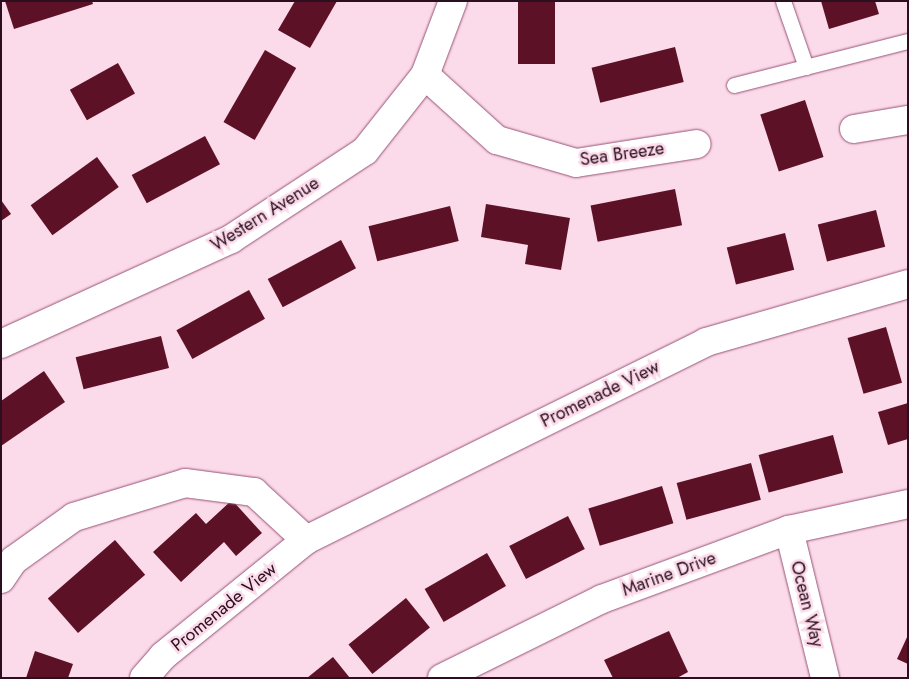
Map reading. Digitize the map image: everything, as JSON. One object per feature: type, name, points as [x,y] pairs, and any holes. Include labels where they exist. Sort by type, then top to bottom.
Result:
[{"type":"street","name":"Western Avenue","points":[[1,344],[231,239],[365,151],[425,75],[453,1]]},
{"type":"street","name":"Sea Breeze","points":[[425,75],[496,140],[576,162],[697,144]]},
{"type":"street","points":[[854,129],[908,120]]},
{"type":"street","name":"Promenade View","points":[[144,678],[164,656],[306,540],[706,342],[908,284]]},
{"type":"street","points":[[1,580],[14,560],[74,517],[185,483],[254,492],[306,540]]},
{"type":"street","name":"Marine Drive","points":[[442,678],[602,599],[789,530],[908,504]]},
{"type":"street","name":"Ocean Way","points":[[789,530],[825,678]]},
{"type":"lane","points":[[783,1],[806,67]]},
{"type":"lane","points":[[734,85],[908,41]]},
{"type":"building","points":[[5,1],[92,1],[93,4],[14,29]]},
{"type":"building","points":[[295,1],[337,1],[310,48],[278,30]]},
{"type":"building","points":[[518,1],[555,1],[555,64],[518,64]]},
{"type":"building","points":[[821,1],[875,1],[879,14],[829,29]]},
{"type":"building","points":[[675,47],[684,82],[600,103],[592,68]]},
{"type":"building","points":[[265,50],[296,68],[255,140],[224,122]]},
{"type":"building","points":[[118,63],[135,94],[87,120],[70,90]]},
{"type":"building","points":[[805,100],[824,157],[779,172],[760,115]]},
{"type":"building","points":[[205,136],[220,164],[147,203],[132,175]]},
{"type":"building","points":[[97,157],[119,187],[52,235],[31,205]]},
{"type":"building","points":[[675,189],[682,225],[598,242],[591,205]]},
{"type":"building","points":[[1,200],[11,214],[1,221]]},
{"type":"building","points":[[486,204],[570,218],[561,270],[525,264],[528,245],[481,237]]},
{"type":"building","points":[[450,206],[459,241],[377,261],[368,226]]},
{"type":"building","points":[[876,210],[885,247],[827,261],[818,225]]},
{"type":"building","points":[[785,233],[794,270],[736,284],[727,248]]},
{"type":"building","points":[[341,240],[356,268],[283,307],[268,279]]},
{"type":"building","points":[[249,290],[265,319],[192,359],[176,330]]},
{"type":"building","points":[[886,327],[902,383],[864,394],[848,338]]},
{"type":"building","points":[[161,336],[169,368],[84,389],[76,357]]},
{"type":"building","points":[[44,371],[65,402],[1,446],[1,401]]},
{"type":"building","points":[[908,403],[908,439],[888,445],[878,412]]},
{"type":"building","points":[[833,435],[843,473],[769,493],[759,455]]},
{"type":"building","points":[[751,463],[761,500],[686,520],[677,483]]},
{"type":"building","points":[[662,486],[673,523],[600,546],[588,509]]},
{"type":"building","points":[[232,500],[262,533],[236,556],[224,542],[181,582],[153,552],[196,513],[206,524]]},
{"type":"building","points":[[568,516],[585,549],[526,579],[509,546]]},
{"type":"building","points":[[115,540],[145,575],[78,633],[48,598]]},
{"type":"building","points":[[487,553],[506,586],[444,622],[425,589]]},
{"type":"building","points":[[406,598],[430,628],[372,674],[348,645]]},
{"type":"building","points":[[669,631],[688,672],[677,678],[613,678],[604,660]]},
{"type":"building","points":[[908,635],[908,664],[897,659]]},
{"type":"building","points":[[35,651],[73,664],[68,678],[26,678]]},
{"type":"building","points":[[333,657],[350,678],[307,678]]}]
